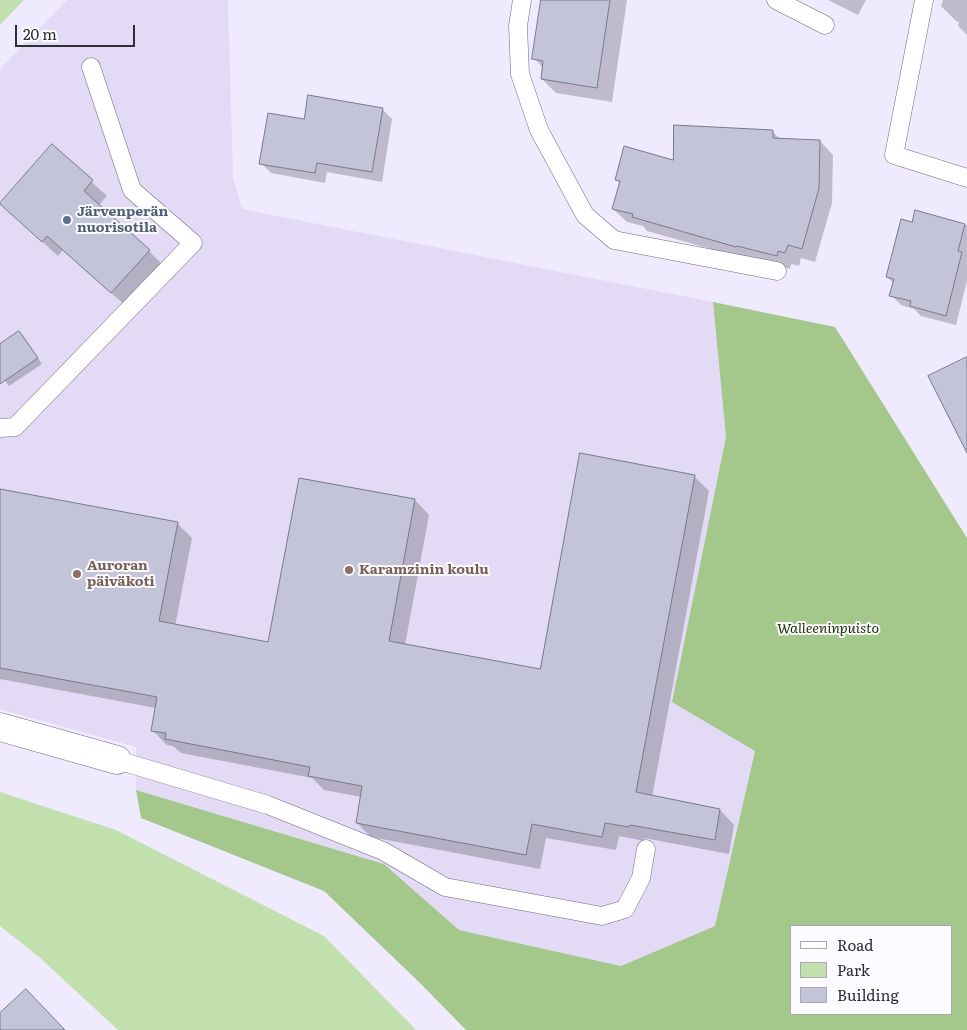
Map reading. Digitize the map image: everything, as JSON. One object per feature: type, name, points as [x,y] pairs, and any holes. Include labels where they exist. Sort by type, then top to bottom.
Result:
[{"type":"street","points":[[0,727],[117,760]]},
{"type":"lane","points":[[522,0],[518,26],[520,74],[539,130],[585,215],[614,240],[777,271]]},
{"type":"lane","points":[[776,0],[825,25]]},
{"type":"lane","points":[[924,0],[894,156],[967,178]]},
{"type":"lane","points":[[0,428],[15,428],[193,243],[132,190],[91,67]]},
{"type":"lane","points":[[117,760],[268,805],[383,851],[444,887],[602,916],[625,909],[641,878],[646,849]]},
{"type":"shaded area","name":"Karamzinin koulu","points":[[67,0],[228,0],[233,177],[242,209],[713,302],[726,437],[672,702],[755,750],[715,926],[621,966],[459,930],[384,864],[136,790],[136,747],[0,709],[0,69]]},
{"type":"green space","points":[[0,0],[24,0],[0,25]]},
{"type":"green space","name":"Walleeninpuisto","points":[[713,302],[835,327],[967,538],[967,1030],[466,1030],[324,891],[141,818],[136,790],[384,864],[459,930],[621,966],[715,926],[755,751],[672,702],[726,437]]},
{"type":"green space","points":[[0,792],[116,830],[324,936],[416,1030],[118,1030],[39,957],[0,926]]},
{"type":"building","points":[[541,0],[610,0],[597,88],[541,79],[543,61],[532,59]]},
{"type":"building","points":[[308,95],[383,108],[372,172],[317,163],[315,173],[259,164],[268,113],[304,119]]},
{"type":"building","points":[[674,125],[773,130],[773,138],[820,140],[819,188],[802,249],[788,245],[785,253],[778,251],[777,256],[736,247],[632,217],[633,214],[612,209],[620,181],[615,180],[624,146],[673,160]]},
{"type":"building","name":"Järvenperän nuorisotila","points":[[52,144],[93,180],[84,191],[150,250],[111,293],[47,236],[42,242],[0,204]]},
{"type":"building","points":[[915,210],[965,224],[958,251],[962,252],[946,316],[910,306],[911,301],[889,296],[894,279],[886,277],[901,219],[912,222]]},
{"type":"building","points":[[19,331],[38,358],[0,384],[0,344]]},
{"type":"building","points":[[967,357],[967,453],[928,376]]},
{"type":"building","points":[[580,453],[695,475],[636,792],[720,809],[715,840],[630,825],[629,827],[605,823],[602,837],[532,824],[526,855],[356,823],[362,786],[308,776],[310,767],[165,739],[166,733],[151,731],[157,697],[0,668],[0,489],[178,522],[159,621],[268,642],[299,478],[415,499],[389,641],[540,669]]},
{"type":"building","points":[[26,989],[65,1030],[0,1030],[0,1013]]},
{"type":"place","name":"Järvenperän nuorisotila","points":[[67,220]]},
{"type":"place","name":"Karamzinin koulu","points":[[349,570]]},
{"type":"place","name":"Auroran päiväkoti","points":[[77,574]]}]
